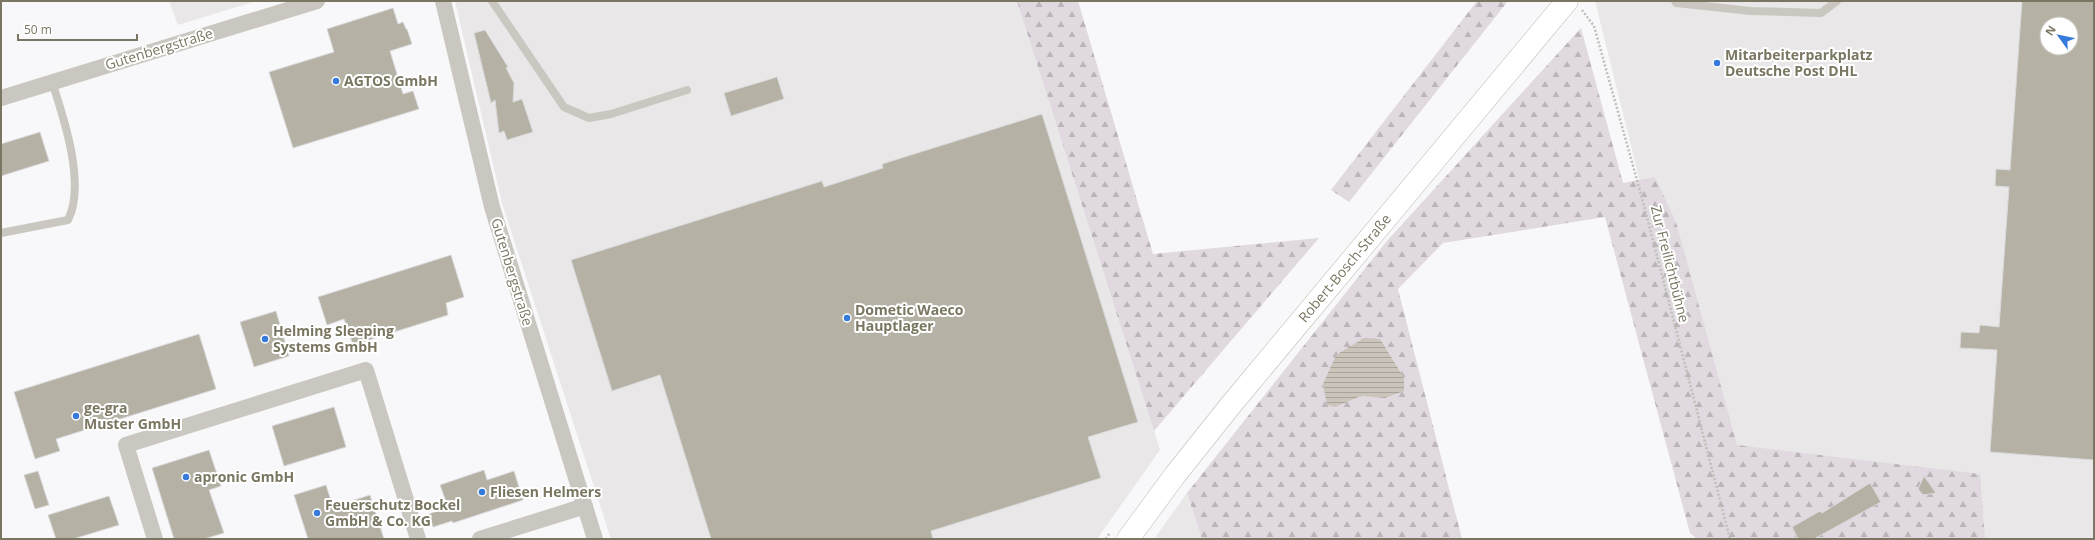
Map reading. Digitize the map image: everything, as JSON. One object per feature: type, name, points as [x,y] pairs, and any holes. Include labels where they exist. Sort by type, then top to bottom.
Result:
[{"type":"street","name":"Gutenbergstraße","points":[[1,98],[317,1]]},
{"type":"street","name":"Gutenbergstraße","points":[[443,1],[492,207],[596,539]]},
{"type":"street","name":"Robert-Bosch-Straße","points":[[1128,539],[1175,475],[1226,411],[1572,3]]},
{"type":"street","points":[[155,539],[126,445],[366,370],[418,539]]},
{"type":"street","points":[[480,539],[585,506]]},
{"type":"lane","points":[[492,1],[564,107],[589,118],[610,114],[687,90]]},
{"type":"lane","points":[[1675,1],[1676,3],[1751,11],[1821,13],[1837,1]]},
{"type":"lane","points":[[1,233],[68,220],[72,213],[75,171],[52,82]]},
{"type":"path","name":"Zur Freilichtbühne","points":[[1572,3],[1594,26],[1642,198],[1730,539]]},
{"type":"shaded area","points":[[169,1],[256,1],[178,25]]},
{"type":"shaded area","points":[[455,1],[1017,1],[1160,450],[1097,539],[611,539],[502,203]]},
{"type":"shaded area","points":[[1595,1],[2094,1],[2094,539],[1732,539],[1691,387]]},
{"type":"shaded area","points":[[1364,338],[1380,339],[1404,378],[1404,391],[1385,398],[1361,396],[1335,407],[1327,405],[1323,384],[1336,355]]},
{"type":"shaded area","points":[[1187,493],[1202,539],[1154,539]]},
{"type":"green space","points":[[1017,1],[1078,1],[1153,254],[1319,238],[1154,431]]},
{"type":"green space","points":[[1477,1],[1508,1],[1349,202],[1331,190]]},
{"type":"green space","points":[[1581,28],[1623,183],[1655,177],[1676,222],[1737,445],[1980,474],[1985,539],[1697,539],[1690,533],[1605,217],[1443,243],[1398,289],[1462,539],[1202,539],[1187,493],[1386,242]],"holes":[[[1323,384],[1385,398],[1361,396],[1344,403]]]},
{"type":"building","points":[[2022,1],[2094,1],[2094,460],[1990,452],[1997,350],[1960,348],[1961,332],[1979,333],[1980,325],[1999,327],[2009,187],[1995,186],[1996,169],[2010,170]]},
{"type":"building","name":"AGTOS GmbH","points":[[393,8],[398,24],[403,22],[412,44],[390,51],[403,94],[413,91],[419,109],[293,148],[269,72],[334,52],[327,29]]},
{"type":"building","points":[[485,30],[508,67],[506,68],[514,83],[513,102],[522,99],[533,132],[507,140],[504,131],[499,133],[495,100],[491,103],[474,33]]},
{"type":"building","points":[[777,77],[784,99],[731,116],[724,93]]},
{"type":"building","name":"Dometic Waeco Hauptlager","points":[[1042,114],[1138,422],[1088,437],[1101,478],[931,531],[933,539],[711,539],[660,375],[612,391],[571,260],[822,181],[824,187],[883,168],[882,164]]},
{"type":"building","points":[[40,132],[49,161],[1,176],[1,144]]},
{"type":"building","points":[[451,255],[464,297],[446,303],[448,315],[353,345],[344,319],[327,325],[318,297]]},
{"type":"building","name":"Helming Sleeping Systems GmbH","points":[[276,311],[289,356],[254,367],[240,322]]},
{"type":"building","name":"ge-gra Muster GmbH","points":[[199,334],[216,389],[56,439],[60,451],[35,459],[14,392]]},
{"type":"building","points":[[334,407],[346,447],[284,466],[272,426]]},
{"type":"building","points":[[209,450],[221,486],[209,490],[224,533],[204,539],[174,539],[152,468]]},
{"type":"building","name":"Fliesen Helmers","points":[[484,470],[487,480],[514,471],[523,500],[453,523],[452,521],[433,527],[429,514],[448,507],[440,485]]},
{"type":"building","points":[[38,471],[49,505],[35,509],[24,475]]},
{"type":"building","points":[[1924,476],[1936,493],[1923,495],[1918,489]]},
{"type":"building","points":[[1870,483],[1881,502],[1814,539],[1798,539],[1792,527],[1820,511],[1822,513]]},
{"type":"building","name":"Feuerschutz Bockel GmbH & Co. KG","points":[[326,485],[333,507],[370,495],[384,539],[308,539],[294,495]]},
{"type":"building","points":[[109,496],[119,525],[73,539],[56,539],[48,515]]},
{"type":"place","name":"Mitarbeiterparkplatz Deutsche Post DHL","points":[[1717,63]]},
{"type":"place","name":"AGTOS GmbH","points":[[336,81]]},
{"type":"place","name":"Dometic Waeco Hauptlager","points":[[847,318]]},
{"type":"place","name":"Helming Sleeping Systems GmbH","points":[[265,339]]},
{"type":"place","name":"ge-gra Muster GmbH","points":[[76,416]]},
{"type":"place","name":"apronic GmbH","points":[[186,477]]},
{"type":"place","name":"Fliesen Helmers","points":[[482,492]]},
{"type":"place","name":"Feuerschutz Bockel GmbH & Co. KG","points":[[317,513]]}]
